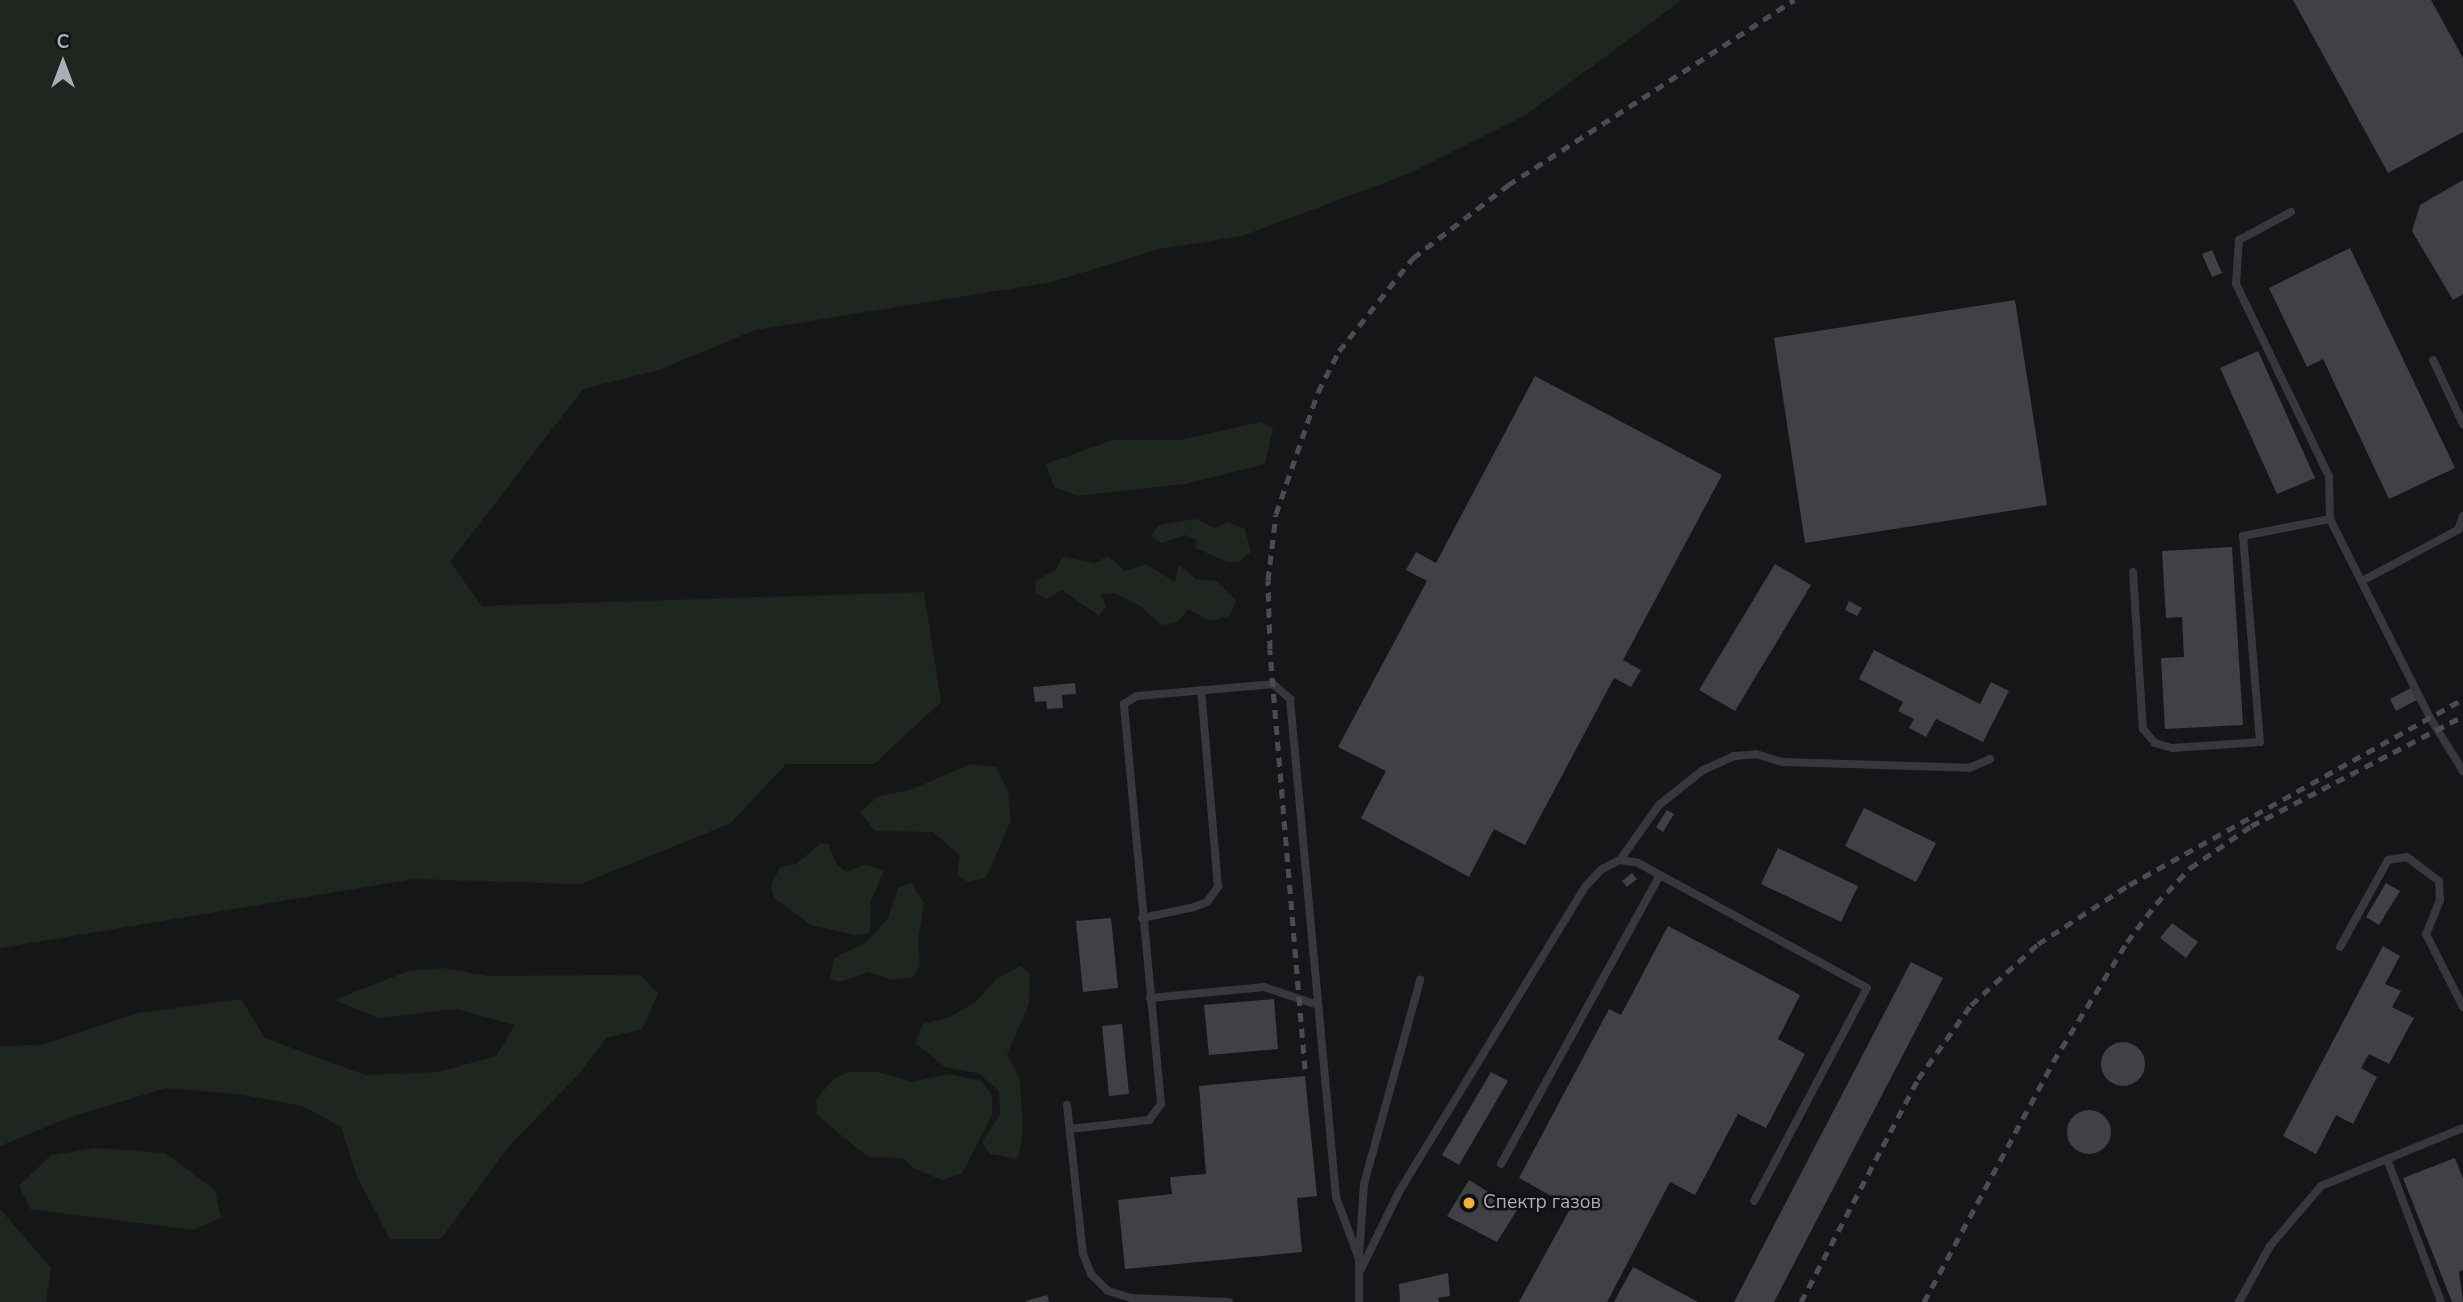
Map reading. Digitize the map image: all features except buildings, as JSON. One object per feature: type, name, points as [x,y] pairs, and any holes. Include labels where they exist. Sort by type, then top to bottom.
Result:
[{"type":"lane","points":[[2291,212],[2239,240],[2236,284],[2329,476],[2330,519],[2450,755],[2463,771]]},
{"type":"lane","points":[[2433,360],[2463,425]]},
{"type":"lane","points":[[2362,581],[2458,530],[2463,516]]},
{"type":"lane","points":[[2133,572],[2143,729],[2155,743],[2173,748],[2260,742],[2243,536],[2330,519]]},
{"type":"lane","points":[[1070,1129],[1137,1122],[1156,1114],[1161,1104],[1121,711],[1129,699],[1137,696],[1268,682],[1284,690],[1290,699],[1336,1197],[1359,1259]]},
{"type":"lane","points":[[1142,918],[1207,902],[1218,887],[1201,690]]},
{"type":"lane","points":[[1359,1275],[1400,1189],[1586,887],[1602,869],[1620,860],[1659,805],[1703,770],[1735,756],[1756,754],[1783,762],[1969,768],[1990,759]]},
{"type":"lane","points":[[2340,947],[2388,860],[2407,857],[2439,881],[2440,900],[2426,934],[2463,1007]]},
{"type":"lane","points":[[1620,860],[1660,875],[1867,988],[1754,1201]]},
{"type":"lane","points":[[1501,1164],[1660,875]]},
{"type":"lane","points":[[1359,1302],[1364,1184],[1420,980]]},
{"type":"lane","points":[[1150,998],[1264,986],[1318,1005]]},
{"type":"lane","points":[[1068,1105],[1083,1254],[1091,1274],[1108,1291],[1130,1298],[1229,1302]]},
{"type":"lane","points":[[2239,1302],[2270,1246],[2320,1186],[2463,1128]]},
{"type":"lane","points":[[2387,1159],[2441,1302]]},
{"type":"shaded area","points":[[0,0],[1682,0],[1526,115],[1408,174],[1242,236],[1159,249],[1052,282],[755,330],[659,370],[583,389],[450,562],[482,606],[924,592],[941,702],[874,764],[786,764],[731,823],[581,884],[413,879],[0,948]]},
{"type":"shaded area","points":[[1260,422],[1273,428],[1265,464],[1185,484],[1077,496],[1054,487],[1046,464],[1113,440],[1181,440]]},
{"type":"shaded area","points":[[1195,519],[1215,528],[1227,522],[1245,529],[1251,552],[1240,561],[1228,562],[1195,548],[1197,540],[1185,535],[1161,543],[1151,536],[1159,525]]},
{"type":"shaded area","points":[[1108,556],[1125,571],[1146,564],[1175,582],[1179,565],[1196,579],[1216,581],[1236,601],[1229,616],[1210,621],[1189,609],[1177,622],[1161,625],[1139,605],[1114,593],[1101,594],[1106,606],[1099,616],[1062,590],[1046,599],[1035,593],[1036,581],[1056,569],[1063,557],[1095,563]]},
{"type":"shaded area","points":[[971,764],[996,767],[1008,791],[1011,820],[986,878],[968,882],[957,875],[960,855],[933,832],[875,831],[860,812],[879,796],[910,790]]},
{"type":"shaded area","points":[[821,843],[828,844],[836,863],[846,872],[864,865],[884,870],[871,901],[870,933],[855,935],[811,925],[774,898],[771,884],[780,868],[796,864]]},
{"type":"shaded area","points":[[911,883],[924,903],[918,941],[920,965],[913,977],[893,980],[868,972],[840,982],[830,979],[834,958],[867,942],[888,918],[898,888]]},
{"type":"shaded area","points":[[1021,966],[1030,974],[1029,1004],[1007,1054],[1020,1080],[1023,1132],[1018,1159],[990,1154],[982,1142],[1000,1114],[999,1091],[978,1073],[945,1067],[915,1043],[923,1024],[950,1017],[977,1001],[996,979]]},
{"type":"shaded area","points":[[444,968],[488,976],[641,975],[658,994],[642,1029],[606,1038],[579,1074],[509,1146],[441,1239],[390,1239],[357,1177],[341,1127],[303,1106],[239,1094],[166,1088],[68,1118],[0,1146],[0,1046],[42,1045],[138,1013],[241,999],[265,1038],[365,1075],[439,1072],[496,1056],[515,1025],[456,1009],[378,1018],[335,1000],[408,971]]},
{"type":"shaded area","points":[[848,1072],[877,1072],[912,1082],[949,1074],[982,1081],[992,1096],[992,1115],[962,1174],[942,1180],[915,1169],[903,1158],[868,1157],[824,1121],[817,1114],[816,1099],[834,1079]]},
{"type":"shaded area","points":[[96,1148],[165,1153],[215,1190],[221,1218],[193,1230],[30,1209],[19,1186],[51,1155]]},
{"type":"shaded area","points":[[0,1209],[51,1268],[46,1302],[0,1302]]},
{"type":"railway","points":[[1305,1069],[1270,649],[1268,580],[1276,514],[1318,392],[1339,351],[1413,258],[1508,185],[1794,0]]},
{"type":"railway","points":[[1801,1302],[1918,1079],[1971,1005],[2038,944],[2129,885],[2463,699]]},
{"type":"railway","points":[[1924,1302],[2053,1062],[2127,942],[2156,904],[2190,868],[2251,826],[2463,716]]},
{"type":"place","name":"Спектр газов","points":[[1469,1203]]}]
